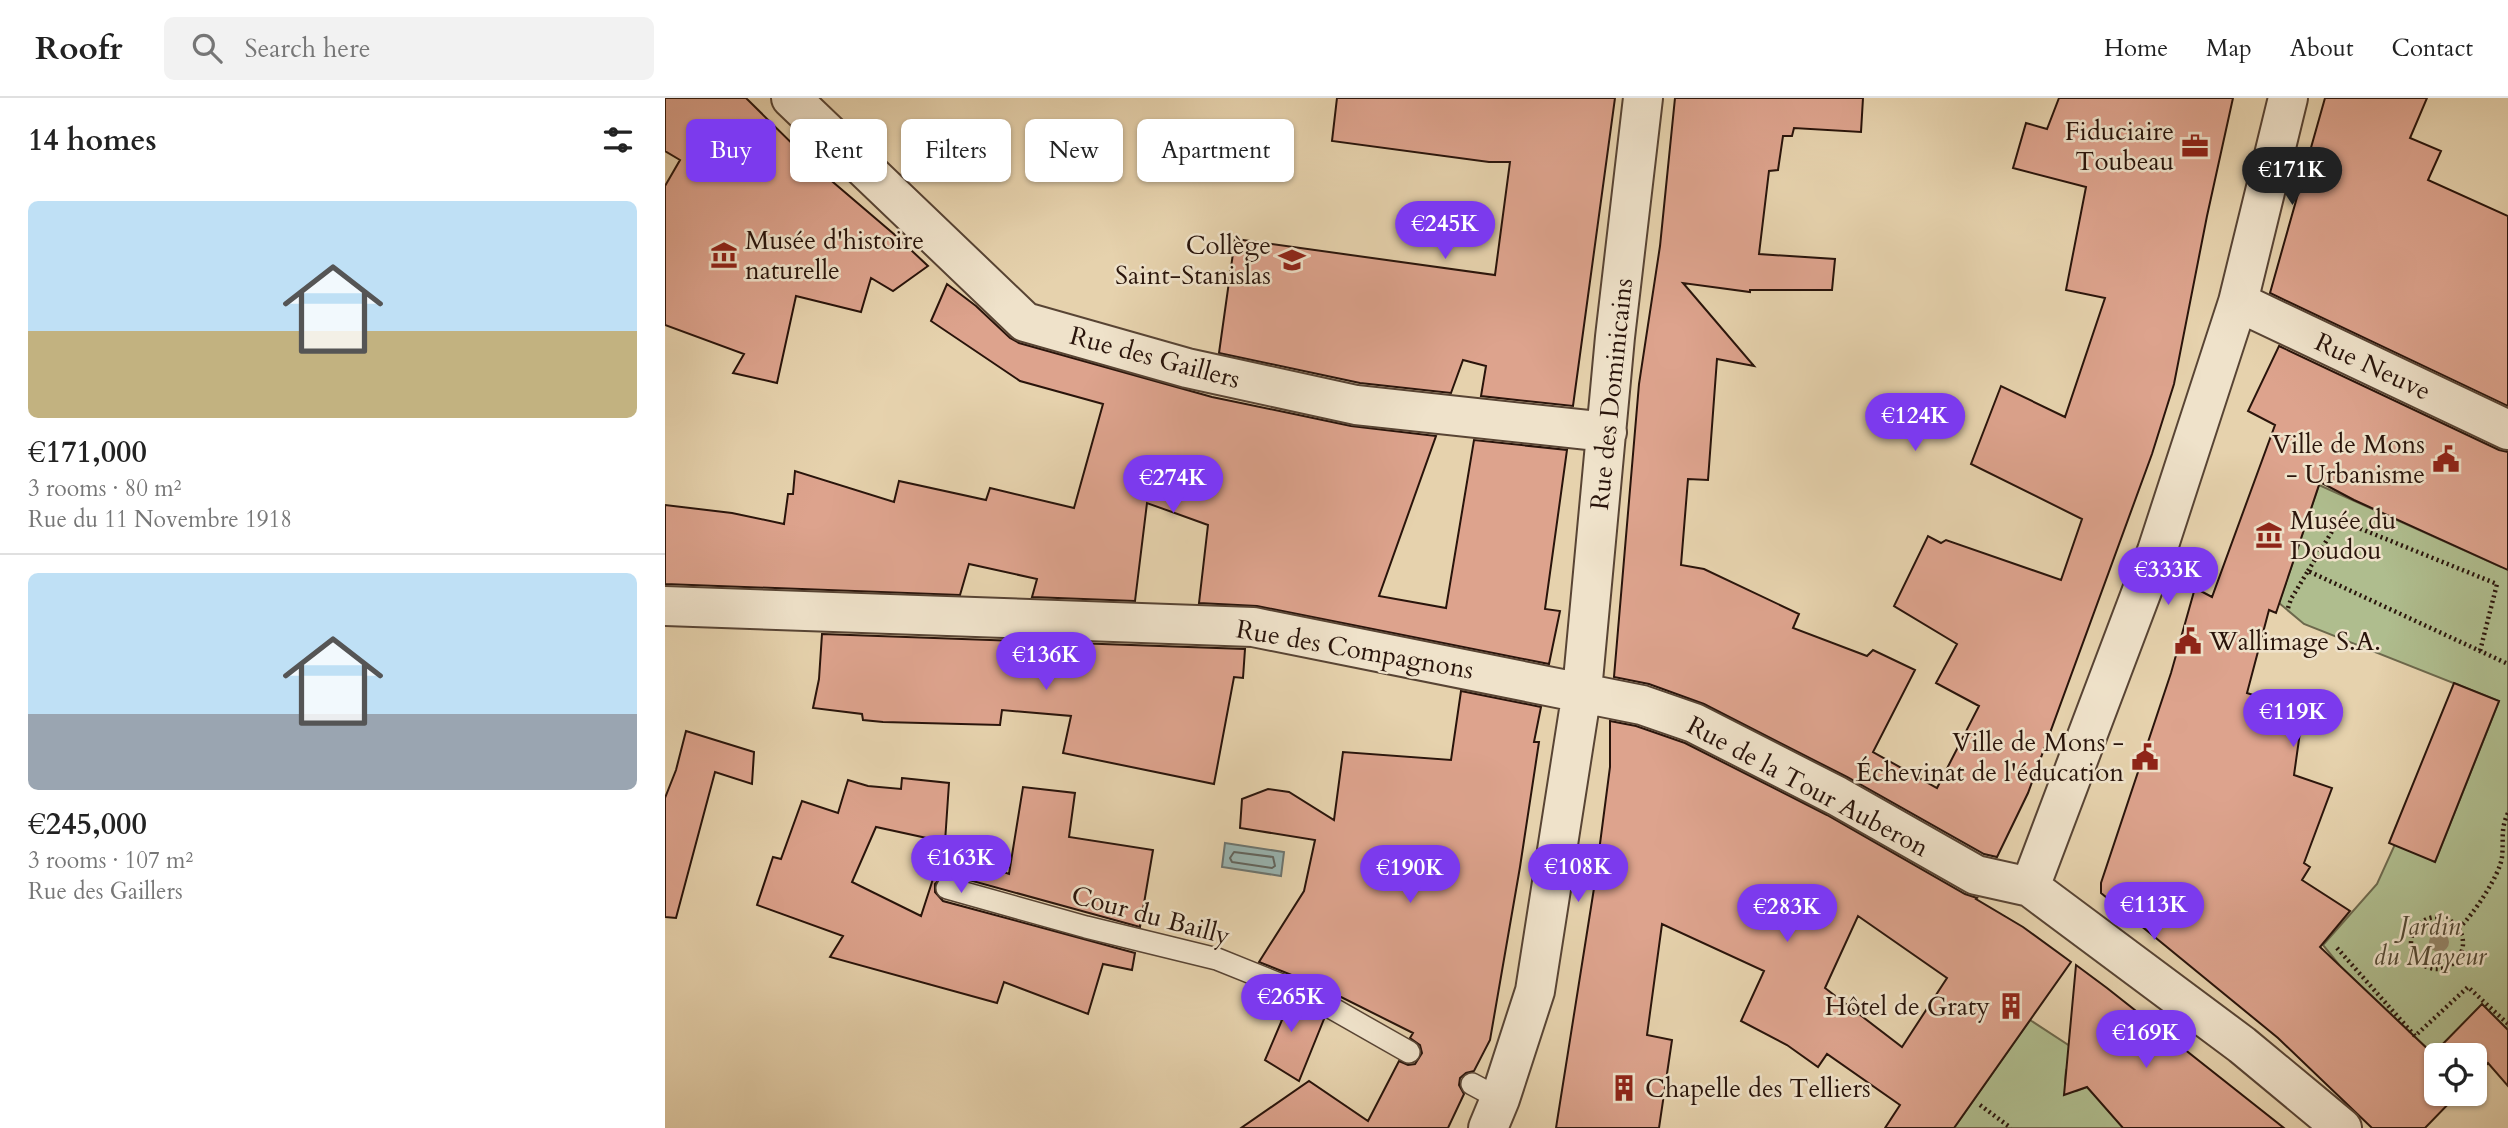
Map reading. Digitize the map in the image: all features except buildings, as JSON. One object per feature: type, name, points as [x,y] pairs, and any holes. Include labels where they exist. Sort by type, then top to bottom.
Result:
[{"type":"street","name":"Rue des Gaillers","points":[[791,98],[1025,322],[1187,368],[1356,405],[1607,432]]},
{"type":"street","name":"Rue des Dominicains","points":[[1487,1104],[1535,991],[1582,691],[1615,337],[1643,98]]},
{"type":"street","points":[[2288,98],[2238,302],[2157,551],[2030,887],[2242,1045],[2342,1128]]},
{"type":"street","name":"Rue Neuve","points":[[2238,302],[2508,430]]},
{"type":"street","name":"Rue des Compagnons","points":[[665,606],[1253,627],[1582,691]]},
{"type":"street","name":"Rue de la Tour Auberon","points":[[1582,691],[1642,705],[1694,723],[1837,796],[1976,875],[2030,887]]},
{"type":"lane","name":"Cour du Bailly","points":[[947,888],[1086,928],[1217,959],[1314,998],[1409,1052]]},
{"type":"path","points":[[2288,608],[2339,520],[2497,584],[2480,651]]},
{"type":"path","points":[[2308,571],[2508,664]]},
{"type":"path","points":[[2459,928],[2473,915],[2502,860],[2502,827],[2508,813]]},
{"type":"path","points":[[2431,917],[2441,917],[2459,928],[2463,939],[2462,951],[2456,961],[2445,967],[2434,968],[2423,965],[2415,956],[2411,944],[2413,932],[2420,923],[2431,917]]},
{"type":"path","points":[[2337,948],[2415,1036],[2468,987],[2508,1024]]},
{"type":"path","points":[[1980,1105],[2011,1128]]},
{"type":"green space","name":"Jardin du Mayeur","points":[[2319,485],[2501,567],[2508,552],[2508,1030],[2482,1005],[2444,1043],[2424,1043],[2424,1045],[2340,966],[2323,945],[2377,884],[2396,842],[2435,862],[2499,701],[2304,624],[2279,603]]},
{"type":"green space","points":[[2030,1020],[2079,1052],[2066,1070],[2065,1082],[2076,1091],[2087,1087],[2128,1128],[1954,1128]]},
{"type":"water","points":[[1225,843],[1284,852],[1281,876],[1222,867]]},
{"type":"place","name":"Fiduciaire Toubeau","points":[[2195,146]]},
{"type":"place","name":"Musée d'histoire naturelle","points":[[724,255]]},
{"type":"place","name":"Collège Saint-Stanislas","points":[[1292,260]]},
{"type":"place","name":"Ville de Mons - Urbanisme","points":[[2446,459]]},
{"type":"place","name":"Musée du Doudou","points":[[2269,535]]},
{"type":"place","name":"Wallimage S.A.","points":[[2188,641]]},
{"type":"place","name":"Ville de Mons - Échevinat de l'éducation","points":[[2145,757]]},
{"type":"place","name":"Hôtel de Graty","points":[[2011,1006]]},
{"type":"place","name":"Chapelle des Telliers","points":[[1624,1088]]}]
